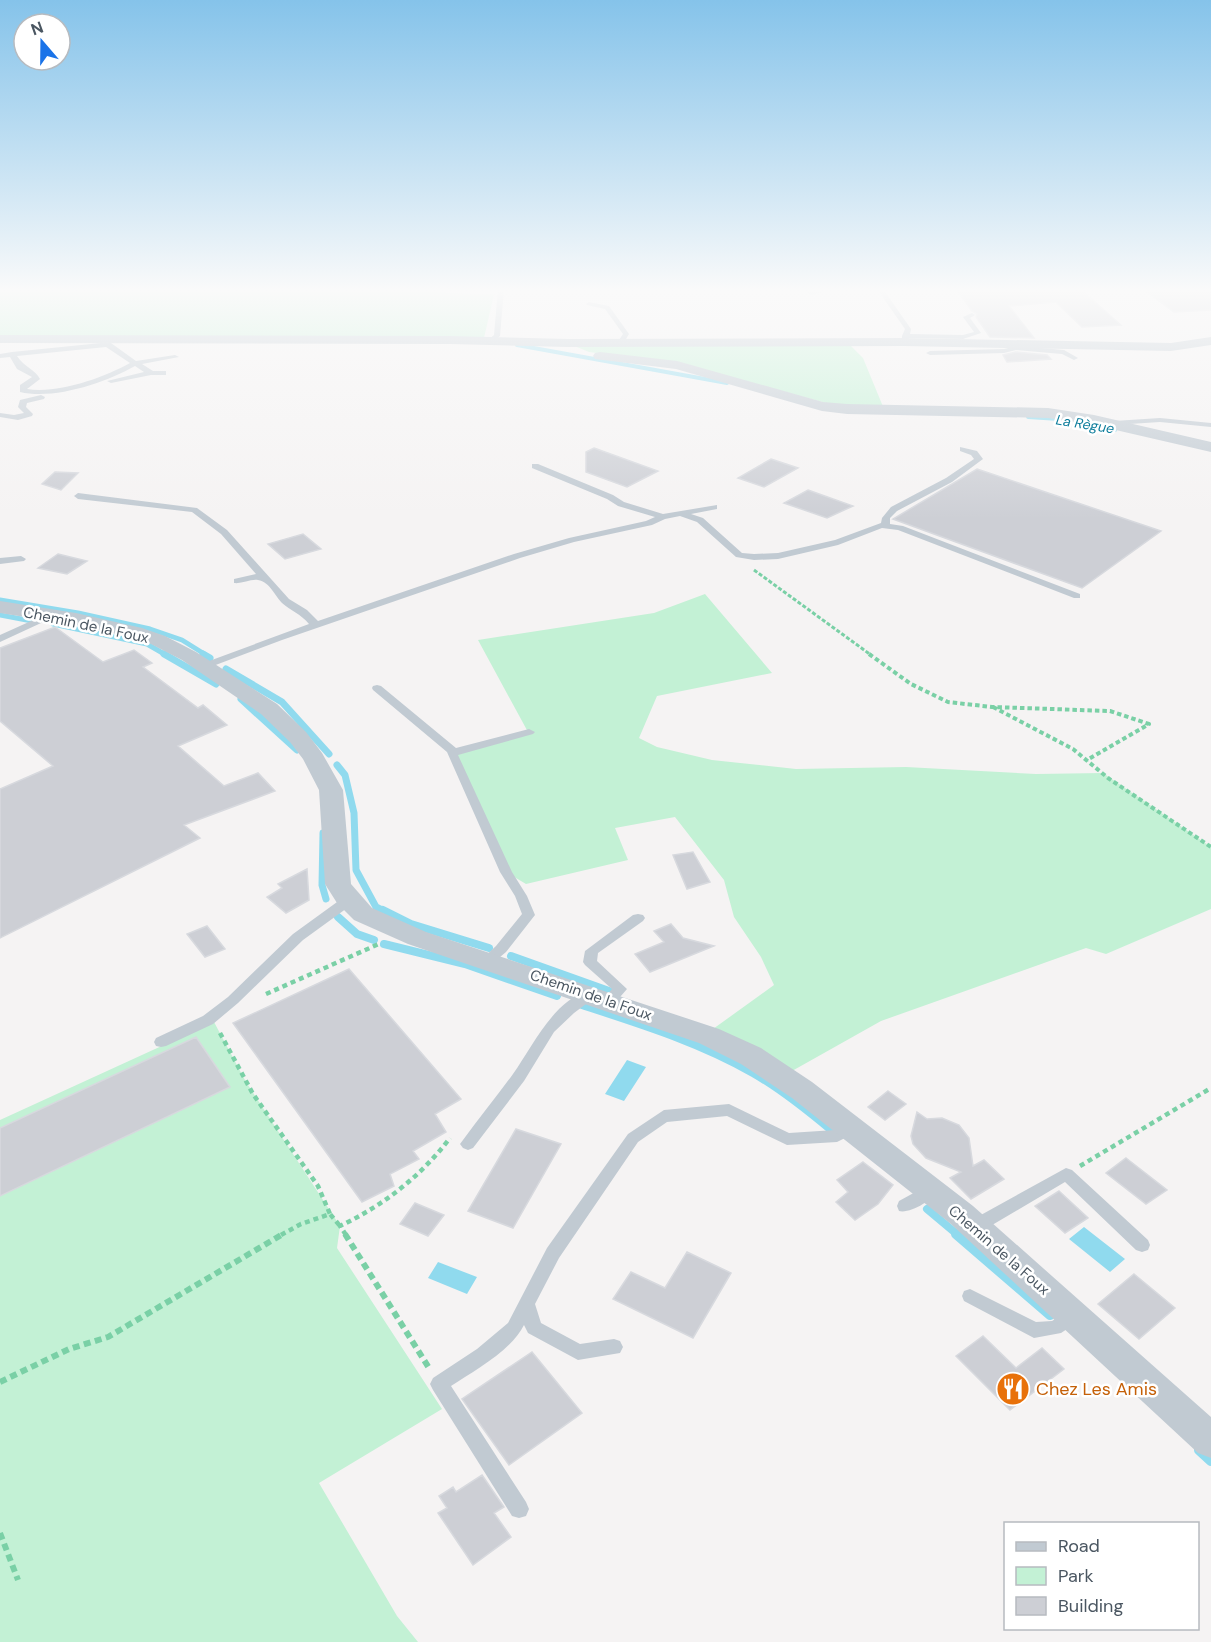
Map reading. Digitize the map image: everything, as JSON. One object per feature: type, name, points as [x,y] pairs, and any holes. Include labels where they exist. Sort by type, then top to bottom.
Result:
[{"type":"street","points":[[679,366],[839,408],[863,411],[1048,413],[1111,424],[1211,447]]},
{"type":"street","name":"Chemin de la Foux","points":[[0,607],[135,632],[158,640],[205,666],[269,709],[298,737],[314,758],[331,790],[338,884],[363,914],[399,930],[709,1036],[751,1056],[802,1090],[852,1128],[975,1227],[1211,1441]]},
{"type":"lane","points":[[19,366],[36,379],[23,387],[23,390],[28,393],[48,391],[109,377],[130,366]]},
{"type":"lane","points":[[139,366],[151,373]]},
{"type":"lane","points":[[0,415],[13,418],[22,417],[28,414],[22,407],[22,402],[151,373],[163,373]]},
{"type":"lane","points":[[1111,424],[1168,420],[1211,426]]},
{"type":"lane","points":[[885,526],[886,519],[894,509],[949,480],[979,459],[974,453],[963,449]]},
{"type":"lane","points":[[535,466],[610,497],[621,504],[663,517]]},
{"type":"lane","points":[[78,496],[194,510],[208,516],[286,601],[304,612],[316,626]]},
{"type":"lane","points":[[205,666],[517,556],[572,540],[649,523],[663,517],[714,507]]},
{"type":"lane","points":[[683,514],[700,520],[739,555],[778,556],[838,542],[885,526],[900,528],[1077,596]]},
{"type":"lane","points":[[0,561],[21,559]]},
{"type":"lane","points":[[237,580],[255,577],[265,579]]},
{"type":"lane","points":[[0,639],[51,615]]},
{"type":"lane","points":[[377,688],[454,752]]},
{"type":"lane","points":[[454,752],[529,732]]},
{"type":"lane","points":[[454,752],[452,753],[480,818],[529,915],[501,950],[488,960]]},
{"type":"lane","points":[[161,1042],[208,1020],[233,1000],[298,937],[349,900]]},
{"type":"lane","points":[[468,1144],[519,1077],[549,1028],[569,1009],[620,989],[590,962],[592,951],[638,918]]},
{"type":"lane","points":[[519,1509],[439,1384],[483,1355],[514,1328],[552,1253],[633,1138],[664,1116],[729,1110],[787,1139],[837,1136],[852,1128]]},
{"type":"lane","points":[[975,1227],[1066,1174],[1143,1245]]},
{"type":"lane","points":[[905,1206],[930,1190]]},
{"type":"lane","points":[[970,1296],[1034,1330],[1056,1328],[1074,1316]]},
{"type":"lane","points":[[526,1304],[534,1328],[571,1349],[578,1352],[614,1347]]},
{"type":"path","points":[[739,555],[764,578],[911,684],[948,702],[992,707],[1110,711],[1149,724],[1087,760]]},
{"type":"path","points":[[992,707],[1073,749],[1108,778],[1211,848]]},
{"type":"path","points":[[266,994],[382,943],[399,930]]},
{"type":"path","points":[[220,1033],[253,1094],[318,1186],[330,1214],[340,1226],[439,1384]]},
{"type":"path","points":[[1066,1174],[1211,1088]]},
{"type":"path","points":[[340,1226],[373,1212],[417,1176],[436,1157],[452,1135]]},
{"type":"path","points":[[0,1382],[69,1349],[108,1337],[301,1224],[330,1214]]},
{"type":"path","points":[[0,1533],[18,1580]]},
{"type":"green space","points":[[687,366],[866,366],[884,409],[830,404]]},
{"type":"green space","points":[[705,594],[772,673],[657,696],[639,738],[657,747],[712,760],[796,769],[906,767],[1036,774],[1103,773],[1211,847],[1211,909],[1106,954],[1086,948],[881,1021],[792,1071],[713,1029],[774,985],[761,957],[734,917],[724,880],[675,817],[615,828],[628,860],[526,884],[506,872],[452,753],[528,732],[478,640],[654,613]]},
{"type":"green space","points":[[214,1022],[246,1082],[340,1226],[337,1248],[442,1409],[319,1483],[397,1616],[418,1642],[0,1642],[0,1120]]},
{"type":"water","points":[[627,1060],[646,1067],[624,1101],[605,1094]]},
{"type":"water","points":[[1084,1227],[1125,1259],[1110,1272],[1069,1239]]},
{"type":"water","points":[[438,1262],[477,1277],[467,1294],[428,1278]]},
{"type":"building","points":[[594,448],[658,471],[627,487],[586,472],[586,452]]},
{"type":"building","points":[[771,459],[798,468],[764,487],[738,478]]},
{"type":"building","points":[[977,469],[1161,531],[1082,588],[893,519]]},
{"type":"building","points":[[55,472],[78,473],[61,490],[42,484]]},
{"type":"building","points":[[808,490],[853,506],[827,518],[784,503]]},
{"type":"building","points":[[303,534],[321,549],[285,559],[268,544]]},
{"type":"building","points":[[58,554],[87,561],[67,574],[38,568]]},
{"type":"building","points":[[55,627],[103,662],[134,650],[152,663],[143,667],[198,708],[203,705],[227,725],[178,746],[224,786],[258,773],[275,791],[184,825],[200,838],[0,938],[0,789],[53,766],[0,721],[0,648]]},
{"type":"building","points":[[693,852],[710,882],[687,889],[673,855]]},
{"type":"building","points":[[307,869],[309,900],[286,913],[267,897],[282,888],[278,884]]},
{"type":"building","points":[[671,924],[683,938],[714,946],[650,972],[635,954],[664,942],[654,931]]},
{"type":"building","points":[[207,926],[225,949],[205,957],[187,934]]},
{"type":"building","points":[[349,969],[461,1099],[435,1114],[446,1132],[413,1151],[419,1159],[390,1174],[394,1186],[362,1202],[233,1023]]},
{"type":"building","points":[[196,1037],[230,1087],[0,1196],[0,1128]]},
{"type":"building","points":[[888,1091],[906,1104],[885,1120],[868,1107]]},
{"type":"building","points":[[917,1112],[927,1119],[942,1118],[959,1125],[969,1138],[973,1166],[984,1160],[1004,1179],[971,1199],[950,1178],[961,1172],[926,1158],[913,1144],[911,1136]]},
{"type":"building","points":[[516,1129],[561,1144],[513,1228],[468,1211]]},
{"type":"building","points":[[1126,1158],[1167,1190],[1146,1204],[1106,1173]]},
{"type":"building","points":[[863,1162],[893,1185],[878,1204],[855,1220],[836,1202],[848,1192],[837,1180]]},
{"type":"building","points":[[1059,1191],[1088,1218],[1065,1233],[1035,1206]]},
{"type":"building","points":[[415,1203],[444,1215],[428,1236],[400,1224]]},
{"type":"building","points":[[687,1252],[731,1273],[693,1338],[613,1299],[631,1272],[665,1288]]},
{"type":"building","points":[[1134,1274],[1175,1308],[1139,1339],[1098,1304]]},
{"type":"building","name":"Chez Les Amis","points":[[983,1336],[1016,1368],[1042,1348],[1064,1369],[1010,1410],[956,1356]]},
{"type":"building","points":[[532,1352],[582,1413],[509,1465],[462,1399]]},
{"type":"building","points":[[482,1475],[504,1507],[494,1513],[511,1537],[473,1565],[438,1513],[447,1508],[439,1496],[453,1487],[456,1492]]},
{"type":"waterway","name":"La Règue","points":[[631,366],[727,383]]},
{"type":"waterway","name":"La Règue","points":[[1028,417],[1059,419]]},
{"type":"waterway","name":"La Règue","points":[[1081,422],[1115,430]]},
{"type":"waterway","points":[[0,600],[78,613],[150,629],[182,640],[206,655]]},
{"type":"waterway","points":[[0,615],[32,621]]},
{"type":"waterway","points":[[53,624],[147,644],[166,655]]},
{"type":"waterway","points":[[164,654],[216,684]]},
{"type":"waterway","points":[[203,654],[210,658]]},
{"type":"waterway","points":[[226,669],[282,702],[329,754]]},
{"type":"waterway","points":[[241,699],[297,750]]},
{"type":"waterway","points":[[337,765],[345,775],[354,813],[356,870],[376,907],[386,912]]},
{"type":"waterway","points":[[323,833],[322,885],[326,899]]},
{"type":"waterway","points":[[383,910],[411,924],[489,948]]},
{"type":"waterway","points":[[338,917],[357,934],[374,940]]},
{"type":"waterway","points":[[384,944],[465,964],[557,996]]},
{"type":"waterway","points":[[511,956],[609,991]]},
{"type":"waterway","points":[[582,1005],[669,1034],[733,1062],[763,1079],[831,1130]]},
{"type":"waterway","points":[[927,1209],[958,1235]]},
{"type":"waterway","points":[[956,1234],[1050,1315]]},
{"type":"waterway","points":[[1199,1450],[1211,1461]]},
{"type":"place","name":"Chez Les Amis","points":[[1013,1389]]}]
